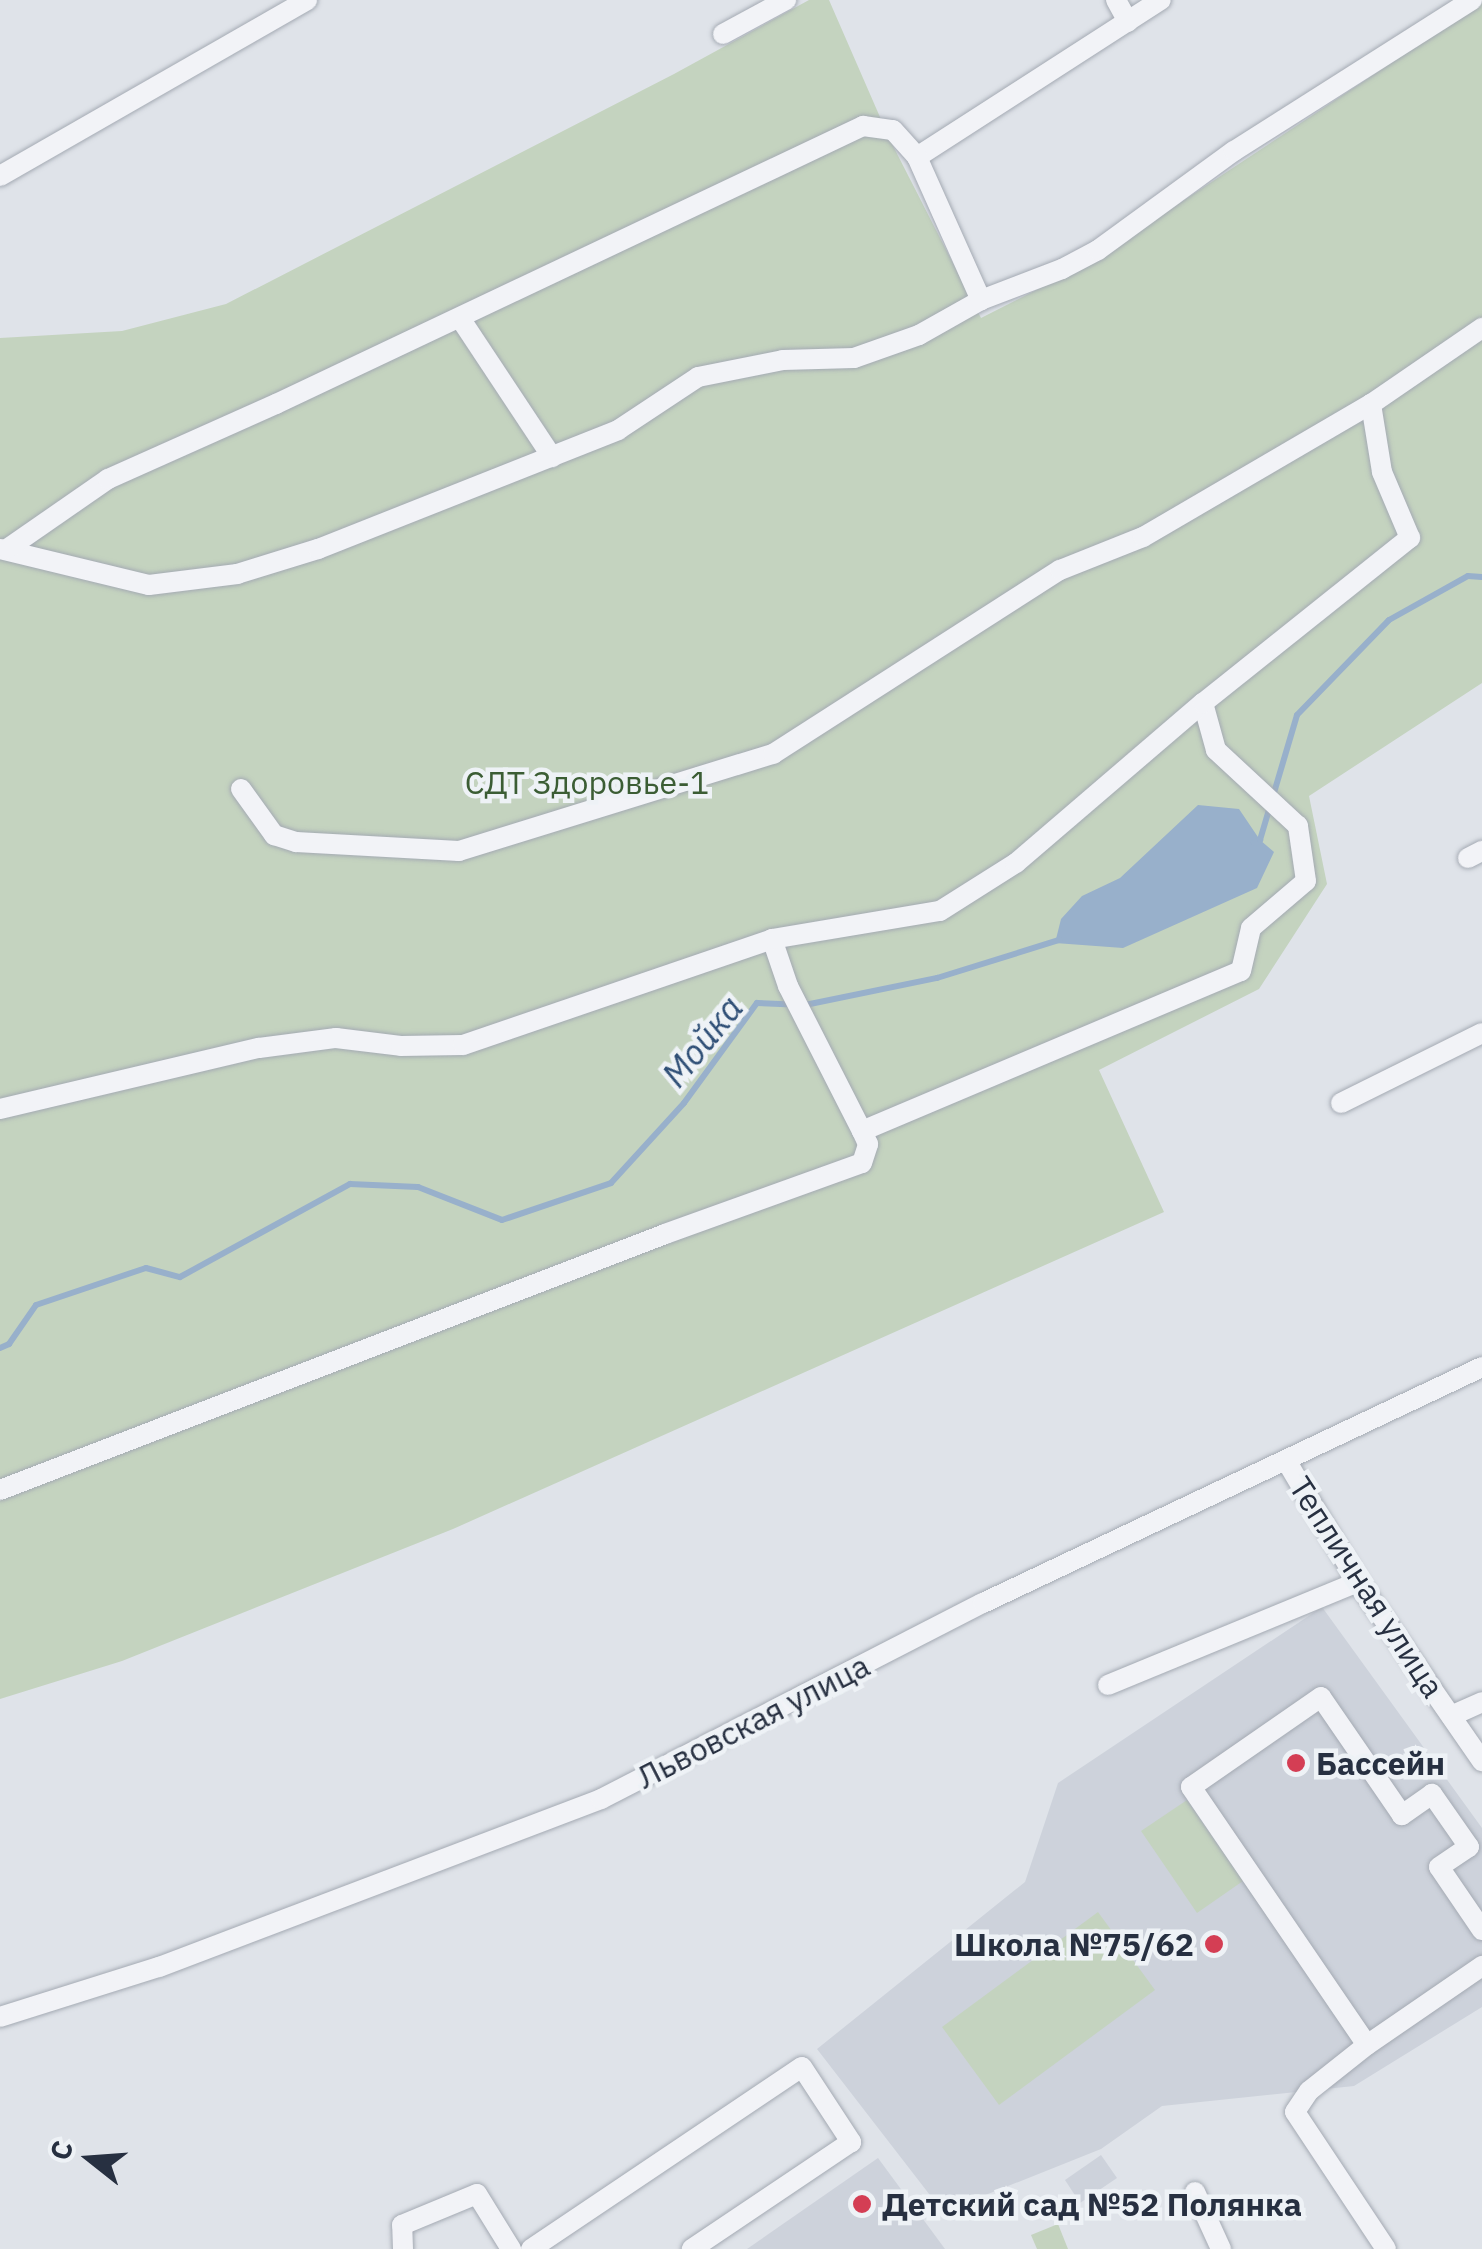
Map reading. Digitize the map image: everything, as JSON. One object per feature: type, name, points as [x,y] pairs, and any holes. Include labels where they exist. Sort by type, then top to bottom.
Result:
[{"type":"street","points":[[0,176],[307,0]]},
{"type":"street","points":[[723,34],[786,0]]},
{"type":"street","points":[[1116,0],[1128,22]]},
{"type":"street","points":[[917,156],[1161,0]]},
{"type":"street","points":[[3,549],[149,585],[237,574],[318,550],[618,430],[698,377],[783,360],[854,358],[919,335],[981,300],[1062,270],[1098,250],[1234,151],[1472,0]]},
{"type":"street","points":[[3,549],[108,479],[460,318],[863,126],[892,130],[917,156],[981,300]]},
{"type":"street","points":[[460,318],[552,456]]},
{"type":"street","points":[[241,790],[274,835],[296,842],[459,851],[773,754],[1060,570],[1143,537],[1370,404],[1482,328]]},
{"type":"street","points":[[0,1109],[259,1048],[336,1038],[401,1046],[463,1045],[772,939],[940,911],[1016,863],[1203,703],[1410,538],[1382,472],[1370,404]]},
{"type":"street","points":[[862,1131],[1241,971],[1251,928],[1306,881],[1298,826],[1216,750],[1203,703]]},
{"type":"street","points":[[0,1490],[664,1234],[862,1163],[868,1144],[788,986],[772,939]]},
{"type":"street","points":[[1342,1103],[1482,1033]]},
{"type":"street","name":"Львовская улица","points":[[0,2017],[159,1967],[601,1799],[983,1602],[1482,1367]]},
{"type":"street","name":"Тепличная улица","points":[[1286,1462],[1358,1582],[1482,1760]]},
{"type":"street","points":[[1108,1685],[1358,1582]]},
{"type":"street","points":[[1367,2045],[1191,1787],[1322,1698],[1402,1815],[1432,1794],[1442,1807],[1468,1846],[1439,1867],[1482,1930]]},
{"type":"street","points":[[1451,1716],[1482,1702]]},
{"type":"street","points":[[1386,2249],[1295,2112],[1309,2091],[1367,2045],[1482,1966]]},
{"type":"street","points":[[531,2249],[802,2068],[851,2142],[692,2249]]},
{"type":"street","points":[[1195,2192],[1221,2249]]},
{"type":"street","points":[[404,2249],[402,2225],[477,2194],[511,2249]]},
{"type":"shaded area","name":"Школа №75/62","points":[[1322,1607],[1482,1828],[1482,2007],[1354,2086],[1162,2106],[1101,2149],[943,2212],[817,2049],[1025,1882],[1058,1783]]},
{"type":"shaded area","points":[[1101,2155],[1117,2178],[1080,2203],[1065,2180]]},
{"type":"shaded area","name":"Детский сад №52 Полянка","points":[[878,2158],[945,2249],[747,2249]]},
{"type":"green space","name":"СДТ Здоровье-1","points":[[809,0],[829,0],[890,140],[981,318],[1086,265],[1482,3],[1482,683],[1309,796],[1327,884],[1259,989],[1099,1070],[1164,1212],[453,1529],[122,1661],[0,1699],[0,338],[122,331],[226,304],[674,74]]},
{"type":"green space","points":[[1187,1800],[1243,1881],[1197,1913],[1141,1831]]},
{"type":"green space","points":[[1098,1912],[1155,1990],[999,2105],[942,2027]]},
{"type":"green space","points":[[1058,2224],[1068,2249],[1037,2249],[1031,2235]]},
{"type":"water","points":[[1198,805],[1239,809],[1260,840],[1274,852],[1257,888],[1123,948],[1055,943],[1061,919],[1082,896],[1120,878]]},
{"type":"waterway","name":"Мойка","points":[[1254,843],[1260,840],[1297,715],[1389,620],[1468,576],[1482,577]]},
{"type":"waterway","name":"Мойка","points":[[0,1348],[9,1344],[36,1305],[146,1268],[180,1277],[350,1184],[418,1187],[502,1220],[611,1183],[684,1103],[757,1003],[805,1005],[937,978],[1059,940]]},
{"type":"place","name":"Бассейн","points":[[1296,1763]]},
{"type":"place","name":"Школа №75/62","points":[[1214,1944]]},
{"type":"place","name":"Детский сад №52 Полянка","points":[[862,2204]]}]
